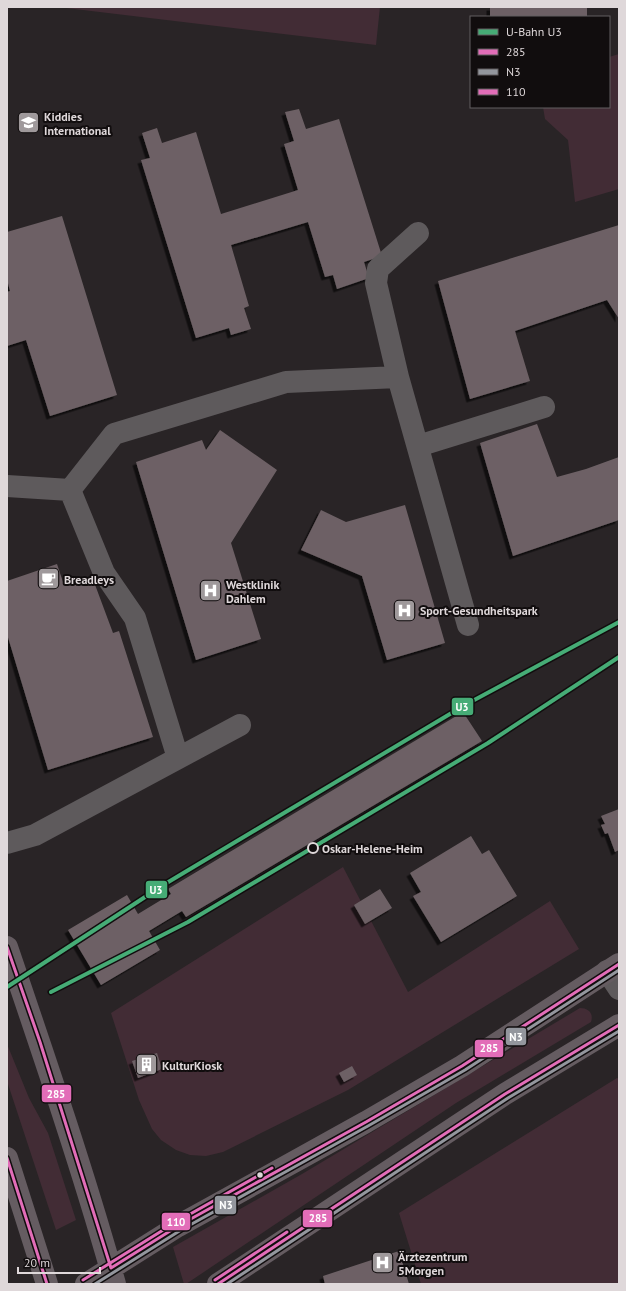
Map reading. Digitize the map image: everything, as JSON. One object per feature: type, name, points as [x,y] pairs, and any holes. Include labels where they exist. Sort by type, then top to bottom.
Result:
[{"type":"main road","points":[[7,947],[40,1042],[113,1276]]},
{"type":"main road","points":[[86,1284],[113,1276],[178,1226],[366,1122],[462,1066],[613,968]]},
{"type":"main road","points":[[218,1284],[504,1094],[619,1025]]},
{"type":"main road","points":[[7,1158],[47,1284]]},
{"type":"street","points":[[418,233],[378,269],[376,283],[398,377],[468,625]]},
{"type":"street","points":[[70,490],[114,434],[286,382],[398,377]]},
{"type":"street","points":[[418,446],[544,407]]},
{"type":"street","points":[[7,486],[70,490]]},
{"type":"street","points":[[70,490],[104,573],[135,618],[178,758]]},
{"type":"street","points":[[7,843],[34,835],[240,725]]},
{"type":"street","points":[[613,968],[619,989]]},
{"type":"shaded area","points":[[58,7],[380,7],[376,45]]},
{"type":"shaded area","points":[[619,54],[619,189],[575,202],[568,140],[545,119],[543,108],[610,108],[610,57]]},
{"type":"shaded area","points":[[343,867],[408,992],[550,901],[579,949],[348,1090],[223,1152],[206,1156],[190,1155],[176,1150],[161,1140],[152,1129],[139,1100],[111,1013]]},
{"type":"shaded area","points":[[580,1008],[586,1009],[590,1012],[592,1016],[591,1022],[456,1103],[184,1284],[173,1247],[302,1174]]},
{"type":"shaded area","points":[[7,1044],[29,1098],[48,1133],[76,1220],[56,1230],[7,1081]]},
{"type":"shaded area","points":[[617,1078],[619,1079],[619,1284],[421,1284],[399,1213]]},
{"type":"building","points":[[490,7],[587,7],[587,16],[490,16]]},
{"type":"building","points":[[299,109],[306,129],[339,119],[382,256],[364,262],[369,278],[337,289],[333,275],[325,277],[308,222],[231,245],[249,306],[244,308],[251,329],[231,335],[229,328],[196,338],[141,160],[150,158],[142,133],[157,128],[162,143],[196,132],[221,214],[298,190],[284,144],[294,141],[285,112]]},
{"type":"building","points":[[62,216],[117,395],[50,416],[26,340],[7,346],[7,292],[10,291],[7,279],[7,232]]},
{"type":"building","points":[[619,225],[619,319],[607,300],[515,331],[530,381],[470,399],[438,281]]},
{"type":"building","points":[[537,424],[557,477],[586,469],[619,457],[619,520],[513,556],[480,443]]},
{"type":"building","name":"Westklinik Dahlem","points":[[220,430],[277,470],[231,543],[261,639],[196,660],[136,462],[202,440],[206,450]]},
{"type":"building","name":"Sport-Gesundheitspark","points":[[405,505],[445,643],[387,660],[362,576],[301,550],[321,510],[346,522]]},
{"type":"building","points":[[57,564],[64,585],[85,585],[94,582],[113,633],[119,631],[153,737],[48,770],[7,634],[7,581]]},
{"type":"building","points":[[463,712],[482,741],[186,917],[182,911],[149,931],[160,950],[101,985],[68,930],[127,895],[138,914],[171,894],[168,889]]},
{"type":"building","points":[[619,809],[619,850],[615,852],[608,833],[605,834],[601,825],[605,824],[601,816]]},
{"type":"building","points":[[471,836],[482,854],[489,850],[517,896],[441,942],[413,896],[421,892],[410,873]]},
{"type":"building","points":[[380,889],[392,908],[365,924],[354,905]]},
{"type":"building","name":"KulturKiosk","points":[[157,1053],[162,1069],[138,1078],[132,1061]]},
{"type":"building","points":[[352,1066],[357,1075],[344,1082],[339,1073]]},
{"type":"building","name":"Ärztezentrum 5Morgen","points":[[399,1251],[409,1284],[325,1284],[323,1276]]},
{"type":"metro line","name":"U3","points":[[7,987],[165,884],[465,705],[619,622]]},
{"type":"metro line","name":"U3","points":[[51,992],[188,922],[488,743],[619,657]]},
{"type":"transit line","name":"285","points":[[7,947],[40,1042],[111,1268],[178,1226],[366,1122],[462,1066],[619,964]]},
{"type":"transit line","name":"N3","points":[[95,1284],[181,1230],[465,1070],[619,970]]},
{"type":"transit line","name":"285","points":[[218,1284],[505,1094],[619,1025]]},
{"type":"transit line","name":"N3","points":[[227,1284],[508,1098],[619,1031]]},
{"type":"transit line","name":"285","points":[[7,1158],[47,1284]]},
{"type":"transit line","name":"110","points":[[83,1280],[176,1222],[272,1168]]},
{"type":"transit line","name":"110","points":[[215,1280],[287,1232]]},
{"type":"place","name":"Kiddies International","points":[[28,123]]},
{"type":"place","name":"Breadleys","points":[[49,579]]},
{"type":"place","name":"Westklinik Dahlem","points":[[211,591]]},
{"type":"place","name":"Sport-Gesundheitspark","points":[[404,610]]},
{"type":"place","name":"Oskar-Helene-Heim","points":[[313,848]]},
{"type":"place","name":"KulturKiosk","points":[[147,1065]]},
{"type":"place","name":"Ärztezentrum 5Morgen","points":[[382,1263]]}]
